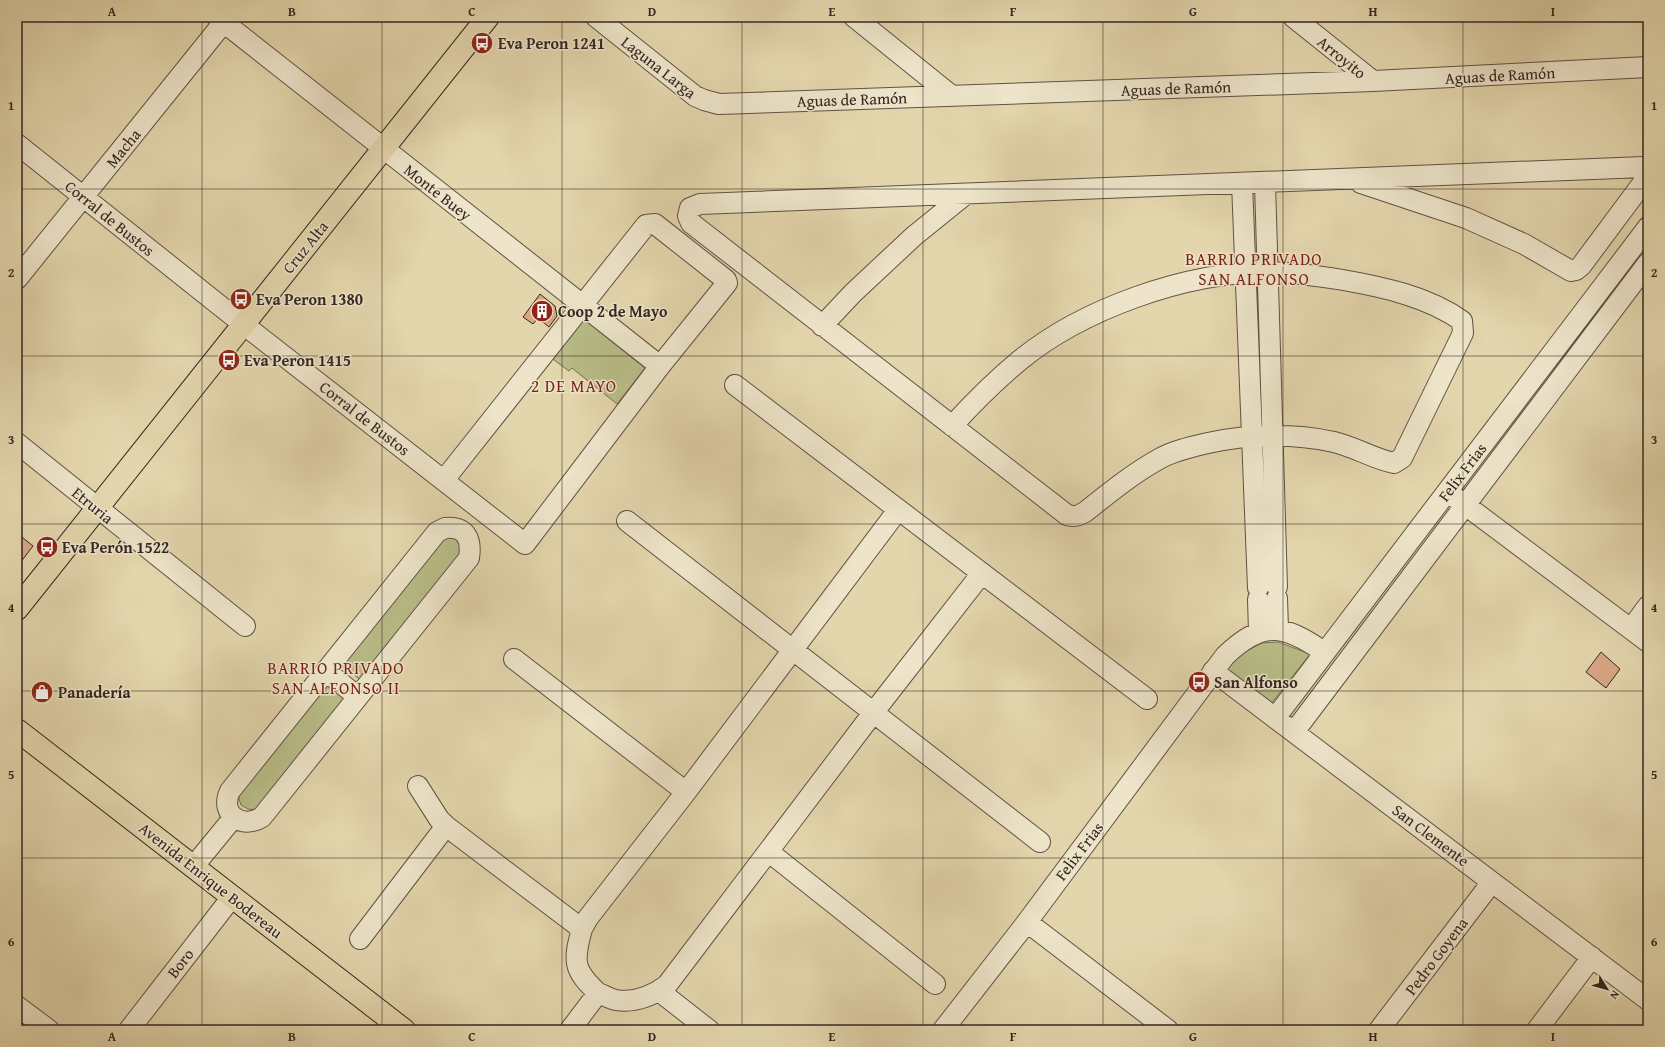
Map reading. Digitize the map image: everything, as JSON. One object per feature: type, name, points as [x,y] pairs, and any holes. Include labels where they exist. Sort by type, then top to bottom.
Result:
[{"type":"main road","name":"Cruz Alta","points":[[17,609],[488,17]]},
{"type":"main road","name":"Avenida Enrique Bodereau","points":[[17,730],[232,897],[392,1026]]},
{"type":"street","name":"Laguna Larga","points":[[596,17],[695,96],[704,100]]},
{"type":"street","points":[[854,17],[952,96]]},
{"type":"street","name":"Arroyito","points":[[1293,17],[1373,81]]},
{"type":"street","name":"Monte Buey","points":[[223,19],[383,149],[660,366]]},
{"type":"street","name":"Macha","points":[[17,279],[223,19]]},
{"type":"street","name":"Aguas de Ramón","points":[[704,100],[719,104],[952,96],[1373,81],[1648,67]]},
{"type":"street","name":"Corral de Bustos","points":[[17,144],[243,324],[525,544],[660,366]]},
{"type":"street","points":[[952,426],[996,380],[1020,360],[1074,325],[1104,310],[1167,288],[1199,280],[1245,273],[1267,272],[1311,275],[1354,282],[1389,290],[1419,300],[1462,321],[1463,328],[1452,354],[1402,458],[1394,463],[1334,442],[1272,434],[1252,435],[1191,447],[1160,458],[1127,478],[1085,512],[1078,516],[1072,516],[1067,515],[822,326],[691,223],[688,216],[690,208],[700,204],[1644,167],[1648,169]]},
{"type":"street","points":[[1349,178],[1466,218],[1524,244],[1571,271],[1576,270],[1581,266],[1648,176]]},
{"type":"street","points":[[1242,183],[1252,435],[1267,593]]},
{"type":"street","points":[[1265,183],[1272,434],[1267,593],[1268,631],[1298,636],[1324,652]]},
{"type":"street","points":[[822,326],[858,288],[914,236],[966,194]]},
{"type":"street","points":[[444,480],[646,226],[650,223],[655,224],[726,280],[727,283],[660,366]]},
{"type":"street","name":"Felix Frias","points":[[1276,717],[1648,226]]},
{"type":"street","name":"Felix Frias","points":[[1294,732],[1648,264]]},
{"type":"street","points":[[735,385],[1147,699]]},
{"type":"street","name":"Etruria","points":[[17,443],[245,626]]},
{"type":"street","points":[[1447,491],[1648,642]]},
{"type":"street","points":[[898,510],[686,792],[588,918],[582,929],[576,957],[578,969],[585,982],[598,993],[615,1000],[629,1000],[644,997],[659,991],[667,985],[873,713],[982,574]]},
{"type":"street","points":[[627,521],[1040,842]]},
{"type":"street","points":[[445,528],[454,528],[464,532],[470,541],[471,549],[469,558],[358,697],[262,817],[257,820],[245,822],[234,817],[227,807],[230,791],[437,532],[445,528]]},
{"type":"street","points":[[1631,629],[1648,606]]},
{"type":"street","name":"Felix Frias","points":[[943,1030],[1027,922],[1225,656],[1244,639],[1268,631]]},
{"type":"street","points":[[514,658],[686,792]]},
{"type":"street","points":[[326,671],[358,697]]},
{"type":"street","name":"San Clemente","points":[[1214,671],[1648,1000]]},
{"type":"street","points":[[418,786],[439,819],[446,826],[582,929]]},
{"type":"street","points":[[193,867],[234,817]]},
{"type":"street","points":[[360,939],[446,826]]},
{"type":"street","points":[[768,852],[935,984]]},
{"type":"street","name":"Pedro Goyena","points":[[1379,1030],[1492,882]]},
{"type":"street","name":"Boro","points":[[129,1030],[232,897]]},
{"type":"street","points":[[1027,922],[1168,1030]]},
{"type":"street","points":[[1537,1030],[1592,957]]},
{"type":"street","points":[[659,991],[709,1030]]},
{"type":"street","points":[[570,1030],[598,993]]},
{"type":"street","points":[[17,1006],[49,1030]]},
{"type":"green space","points":[[585,318],[603,328],[600,332],[645,368],[617,404],[572,368],[569,371],[550,357]]},
{"type":"green space","points":[[446,537],[457,537],[467,550],[365,683],[339,664]]},
{"type":"green space","points":[[1278,642],[1310,654],[1271,704],[1223,669],[1239,655],[1262,643]]},
{"type":"green space","points":[[330,682],[351,699],[256,810],[248,809],[241,805],[239,795]]},
{"type":"building","name":"Coop 2 de Mayo","points":[[540,294],[555,306],[557,316],[549,327],[538,318],[533,324],[523,317]]},
{"type":"building","points":[[17,533],[33,546],[17,567]]},
{"type":"building","points":[[1601,652],[1620,669],[1606,688],[1586,672]]},
{"type":"place","name":"Eva Peron 1241","points":[[482,43]]},
{"type":"place","name":"Eva Peron 1380","points":[[241,299]]},
{"type":"place","name":"Coop 2 de Mayo","points":[[542,311]]},
{"type":"place","name":"Eva Peron 1415","points":[[229,360]]},
{"type":"place","name":"Eva Perón 1522","points":[[47,547]]},
{"type":"place","name":"San Alfonso","points":[[1199,682]]},
{"type":"place","name":"Panadería","points":[[42,692]]},
{"type":"district","name":"BARRIO PRIVADO SAN ALFONSO","points":[[1254,268]]},
{"type":"district","name":"2 DE MAYO","points":[[574,385]]},
{"type":"district","name":"BARRIO PRIVADO SAN ALFONSO II","points":[[336,677]]}]
